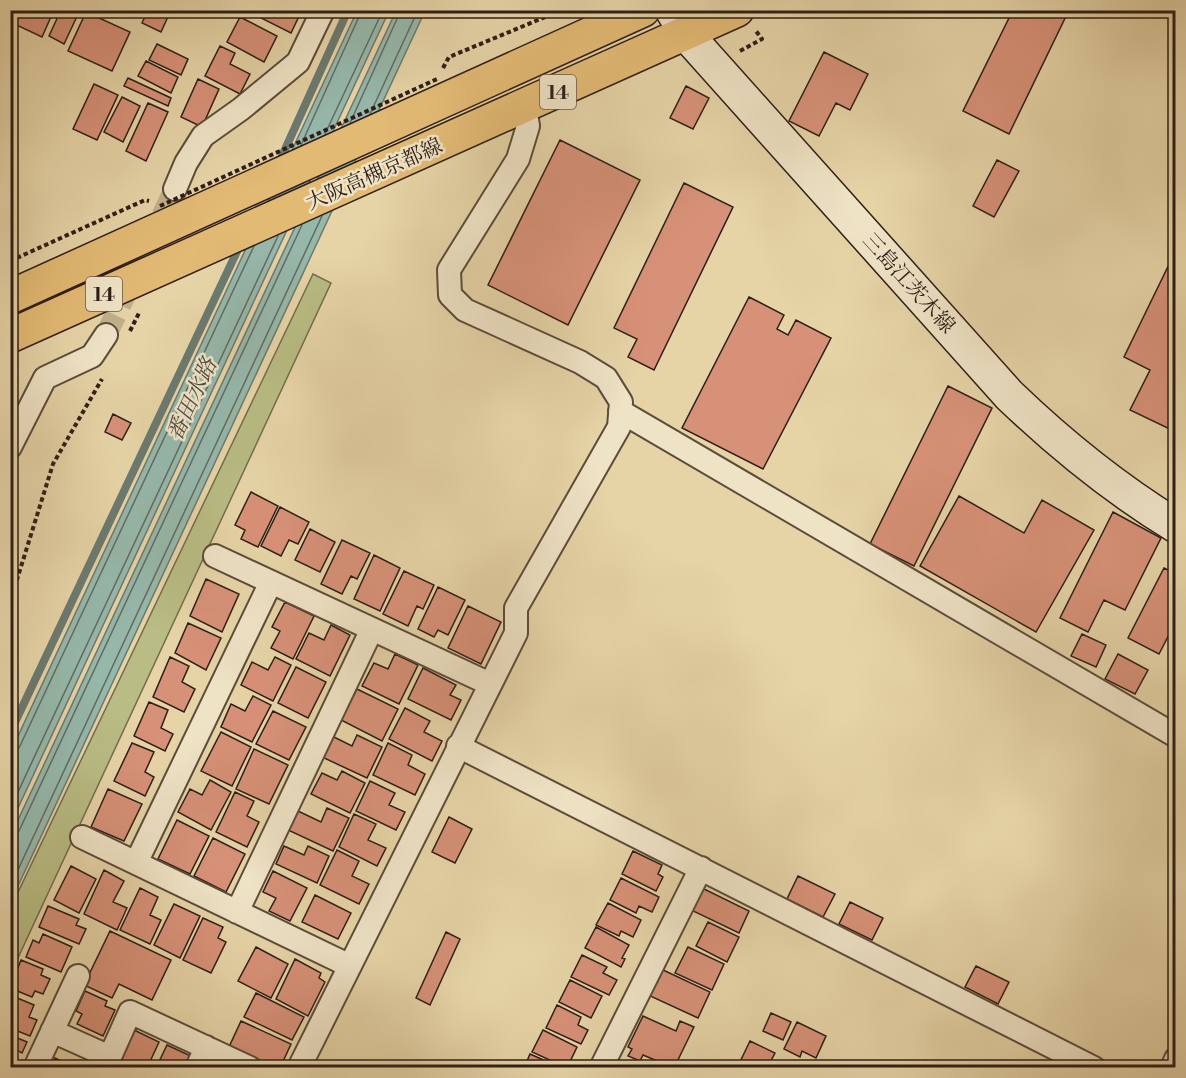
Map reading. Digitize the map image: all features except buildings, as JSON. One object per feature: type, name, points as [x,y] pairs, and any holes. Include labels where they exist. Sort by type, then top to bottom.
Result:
[{"type":"main road","name":"大阪高槻京都線","points":[[10,297],[643,10]]},
{"type":"main road","name":"大阪高槻京都線","points":[[10,336],[525,107],[679,22],[737,10]]},
{"type":"main road","name":"三島江茨木線","points":[[679,22],[1009,395],[1066,449],[1124,494],[1176,526]]},
{"type":"street","points":[[175,189],[186,163],[203,136],[241,109],[298,62],[323,10]]},
{"type":"street","points":[[300,1067],[516,633],[516,608],[619,427],[621,402],[606,378],[580,362],[465,310],[450,295],[449,270],[518,159],[528,126],[525,107]]},
{"type":"street","points":[[10,447],[45,378],[92,356],[116,336]]},
{"type":"street","points":[[620,411],[1176,736]]},
{"type":"street","points":[[215,556],[490,684]]},
{"type":"street","points":[[136,863],[271,582]]},
{"type":"street","points":[[237,912],[372,629]]},
{"type":"street","points":[[458,746],[1094,1068]]},
{"type":"street","points":[[82,837],[350,966]]},
{"type":"street","points":[[601,1068],[701,868]]},
{"type":"street","points":[[35,1068],[78,976]]},
{"type":"street","points":[[52,1031],[107,1062],[130,1012],[201,1057],[250,1068]]},
{"type":"street","points":[[1172,1068],[1176,1059]]},
{"type":"path","points":[[160,206],[437,79],[449,57],[562,10]]},
{"type":"path","points":[[736,54],[762,39]]},
{"type":"path","points":[[116,336],[137,318]]},
{"type":"path","points":[[10,602],[53,464],[104,376]]},
{"type":"green space","points":[[313,274],[331,283],[11,973],[11,907]]},
{"type":"water","name":"番田水路","points":[[357,11],[389,11],[11,823],[11,751]]},
{"type":"water","points":[[396,11],[425,11],[11,901],[11,835]]},
{"type":"waterway","points":[[278,165],[348,10]]},
{"type":"waterway","name":"番田水路","points":[[10,733],[240,245]]},
{"type":"tunnel","points":[[106,335],[175,189]]}]
